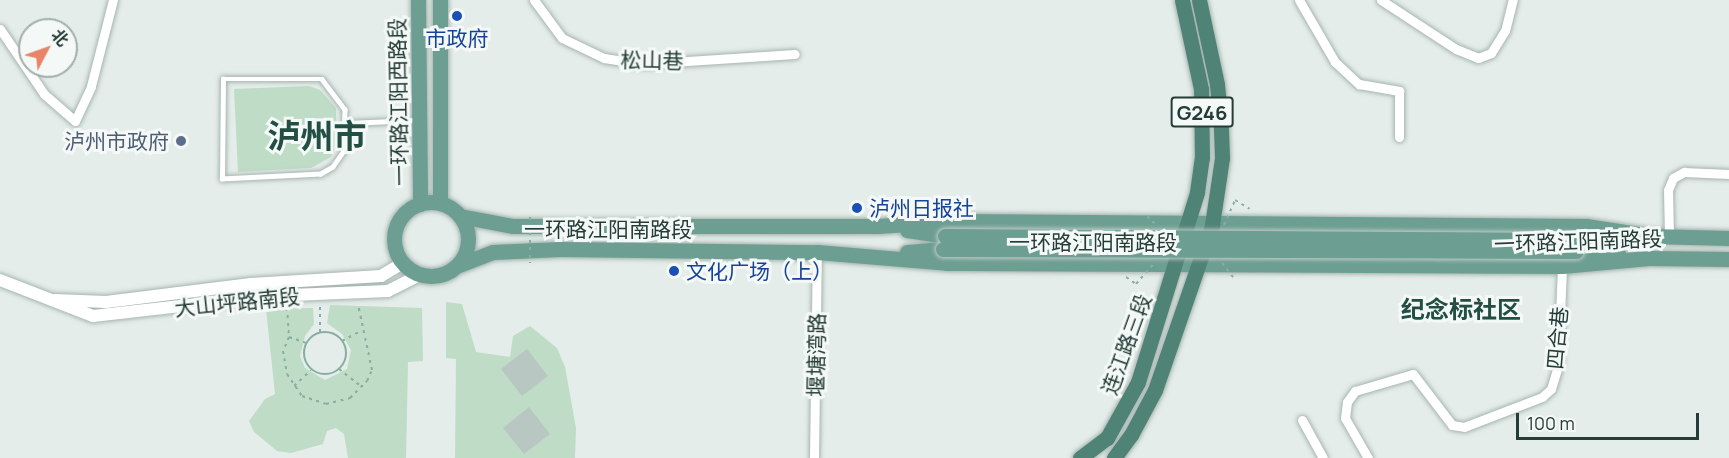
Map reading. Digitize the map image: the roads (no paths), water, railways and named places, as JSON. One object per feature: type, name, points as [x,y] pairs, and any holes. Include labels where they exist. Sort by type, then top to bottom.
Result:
[{"type":"highway","name":"G246","points":[[1175,263],[1189,225],[1202,158],[1202,99],[1182,0]]},
{"type":"highway","name":"G246","points":[[1197,263],[1212,225],[1222,158],[1217,84],[1199,0]]},
{"type":"highway","name":"连江路三段","points":[[1080,458],[1107,438],[1126,406],[1149,352],[1175,263]]},
{"type":"highway","name":"连江路三段","points":[[1114,458],[1131,435],[1155,390],[1197,263]]},
{"type":"main road","name":"一环路江阳西路段","points":[[418,0],[420,204]]},
{"type":"main road","name":"一环路江阳西路段","points":[[440,0],[440,203]]},
{"type":"main road","points":[[440,203],[460,216],[466,225],[468,246],[459,264],[445,274],[419,274],[403,263],[394,244],[397,224],[411,208],[420,204],[440,203]]},
{"type":"main road","name":"一环路江阳南路段","points":[[460,216],[513,226],[878,226],[952,220],[1189,225],[1586,226],[1651,236],[1729,238]]},
{"type":"main road","points":[[1127,223],[1136,229],[1142,245],[1132,264]]},
{"type":"main road","points":[[1288,225],[1277,234],[1275,248],[1278,255],[1291,263]]},
{"type":"main road","points":[[878,226],[944,242]]},
{"type":"main road","points":[[878,255],[944,242],[1576,246],[1651,236]]},
{"type":"main road","points":[[1576,246],[1648,258]]},
{"type":"main road","name":"一环路江阳南路段","points":[[459,264],[512,249],[817,252],[878,255],[947,263],[1562,266],[1648,258],[1729,259]]},
{"type":"street","points":[[0,29],[44,94],[75,121],[91,87],[113,0]]},
{"type":"street","name":"松山巷","points":[[534,0],[562,38],[604,58],[641,64],[795,54]]},
{"type":"street","points":[[1299,0],[1335,62],[1359,84],[1399,91],[1399,137]]},
{"type":"street","points":[[1381,0],[1456,49],[1478,58],[1491,53],[1505,31],[1513,0]]},
{"type":"street","points":[[1669,237],[1668,190],[1673,178],[1684,172],[1729,174]]},
{"type":"street","name":"堰塘湾路","points":[[814,458],[817,252]]},
{"type":"street","name":"大山坪路南段","points":[[55,300],[106,302],[261,283],[381,276],[403,263]]},
{"type":"street","name":"四合巷","points":[[1368,458],[1345,418],[1347,402],[1355,391],[1413,374],[1452,425],[1464,427],[1542,397],[1551,389],[1558,366],[1562,266]]},
{"type":"street","name":"大山坪路南段","points":[[0,280],[55,300],[72,311],[99,316],[286,295],[388,291],[419,274]]},
{"type":"street","points":[[1302,420],[1323,458]]},
{"type":"lane","points":[[223,79],[322,79],[345,110],[347,123],[344,151],[333,167],[321,174],[222,179],[223,79]]},
{"type":"lane","points":[[347,123],[419,120]]},
{"type":"place","name":"市政府","points":[[457,16]]},
{"type":"place","name":"泸州市政府","points":[[181,141]]},
{"type":"place","name":"泸州日报社","points":[[857,208]]},
{"type":"place","name":"文化广场（上）","points":[[674,271]]},
{"type":"district","name":"泸州市","points":[[317,136]]},
{"type":"district","name":"纪念标社区","points":[[1461,309]]}]
